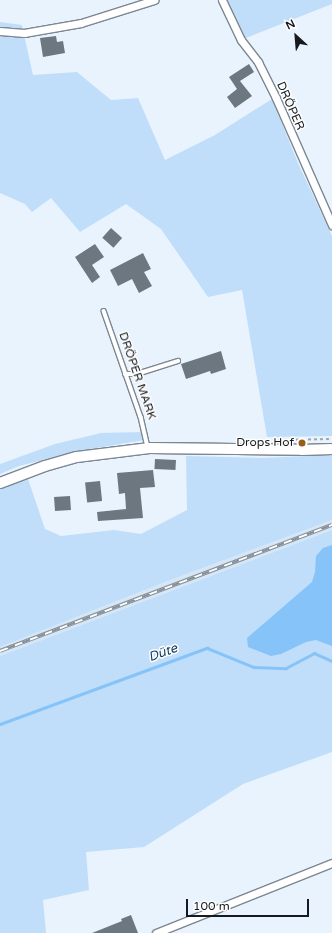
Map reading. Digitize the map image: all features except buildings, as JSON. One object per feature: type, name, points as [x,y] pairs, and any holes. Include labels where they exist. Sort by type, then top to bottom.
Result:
[{"type":"main road","points":[[0,483],[45,466],[77,457],[148,448],[332,449]]},
{"type":"street","points":[[0,31],[24,32],[81,23],[154,0]]},
{"type":"street","name":"DRÖPER","points":[[222,0],[241,40],[258,62],[276,98],[332,225]]},
{"type":"street","points":[[156,933],[332,863]]},
{"type":"lane","name":"DRÖPER MARK","points":[[104,311],[143,424],[148,448]]},
{"type":"lane","points":[[125,374],[137,374],[178,361]]},
{"type":"shaded area","points":[[222,0],[332,0],[332,4],[241,40]]},
{"type":"shaded area","points":[[0,22],[22,25],[23,30],[0,29]]},
{"type":"shaded area","points":[[0,33],[24,35],[33,75],[77,72],[111,100],[138,98],[165,160],[215,135],[272,99],[298,163],[332,236],[332,436],[267,437],[242,290],[208,297],[161,229],[126,204],[80,232],[51,198],[32,212],[25,204],[0,193]]},
{"type":"shaded area","points":[[143,432],[144,440],[79,451],[19,466],[0,474],[0,464],[55,444],[101,433]]},
{"type":"shaded area","points":[[332,455],[332,520],[173,579],[0,647],[0,489],[28,479],[45,529],[61,536],[114,530],[141,534],[187,510],[186,456],[261,458]]},
{"type":"shaded area","points":[[332,520],[332,530],[0,656],[0,647],[173,579]]},
{"type":"shaded area","points":[[332,530],[332,752],[243,784],[144,847],[86,852],[89,890],[43,900],[46,933],[0,933],[0,656]]},
{"type":"water","points":[[332,545],[332,646],[316,640],[306,642],[281,654],[271,656],[248,647],[247,638],[312,582],[315,572],[316,556],[323,548]]},
{"type":"waterway","name":"Düte","points":[[0,724],[207,648],[254,667],[286,668],[314,653],[332,661]]},
{"type":"railway","points":[[0,651],[332,525]]},
{"type":"place","name":"Drops Hof","points":[[302,443]]}]
